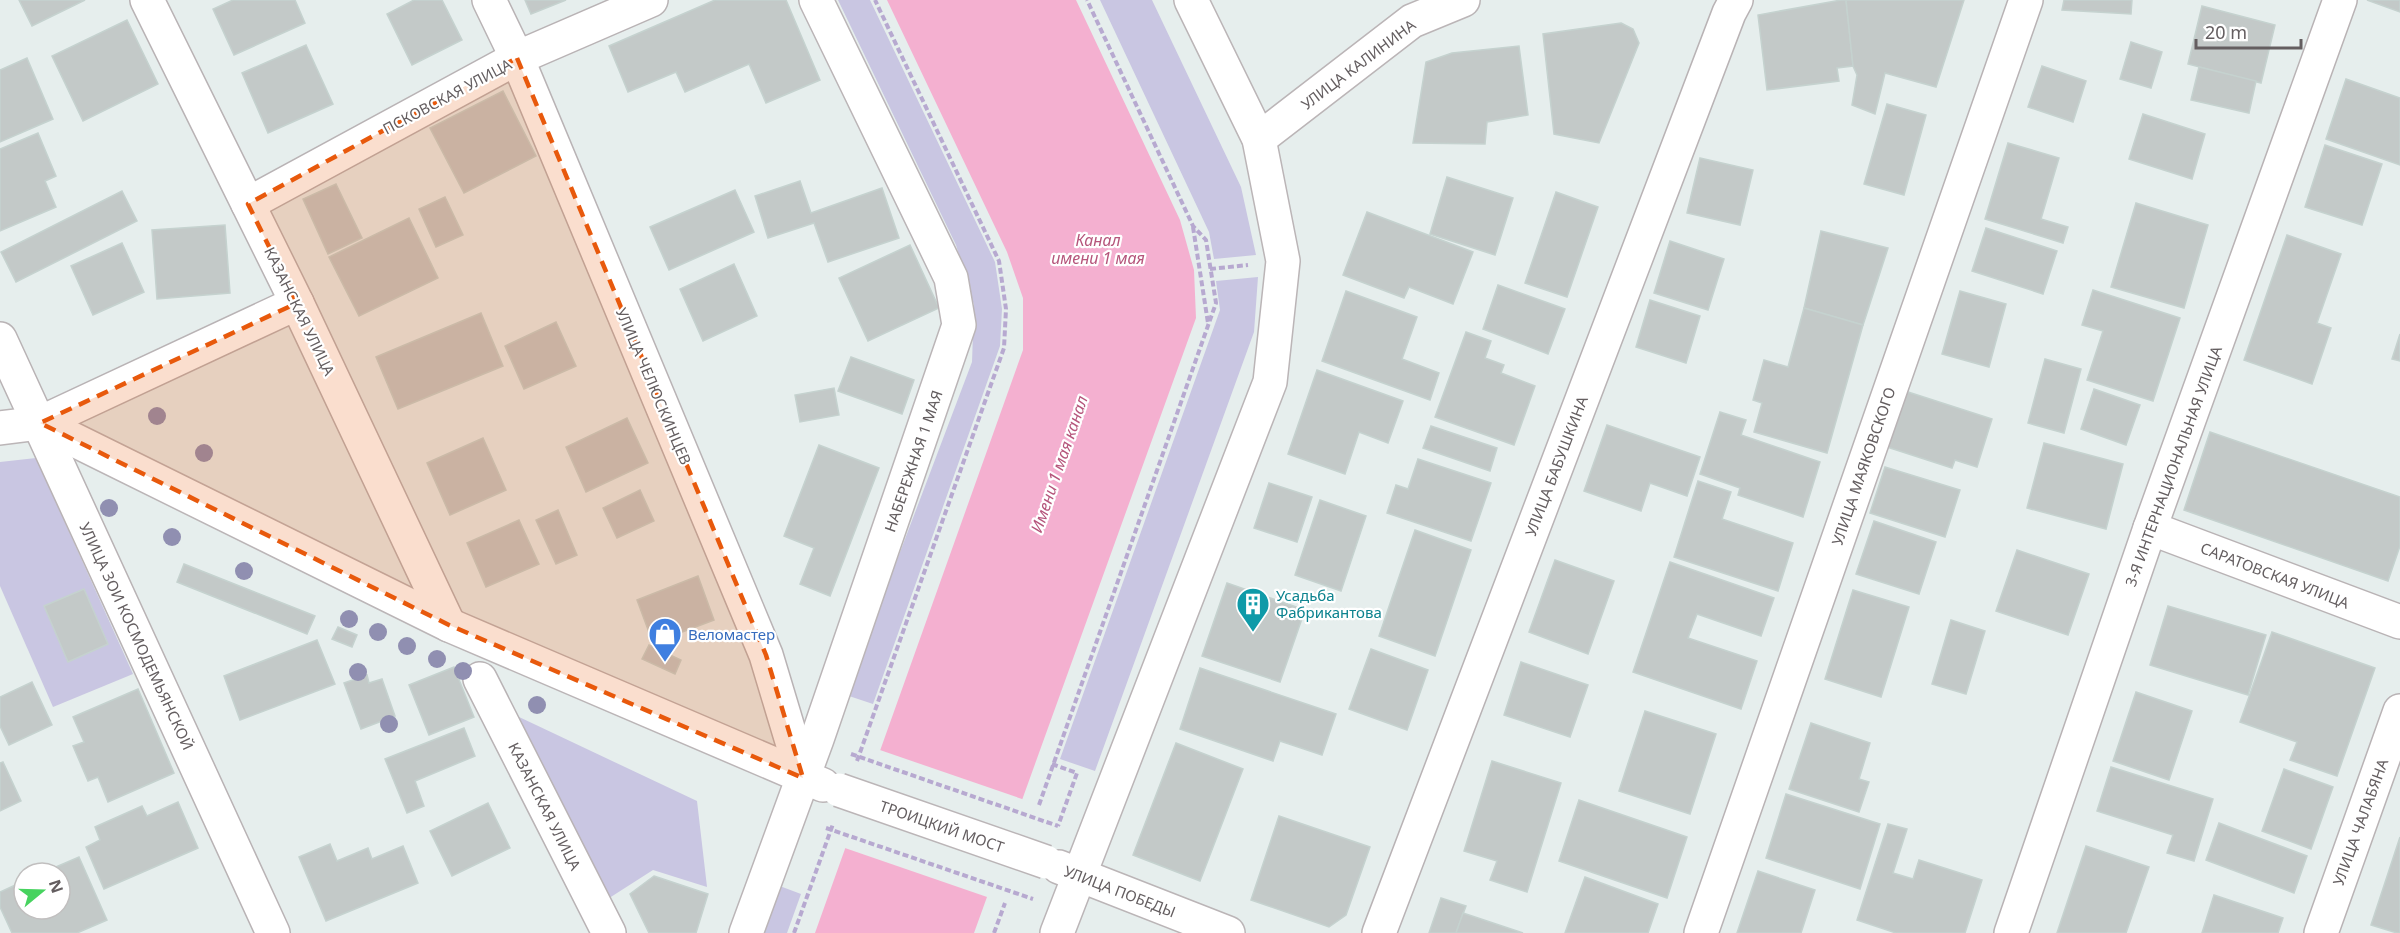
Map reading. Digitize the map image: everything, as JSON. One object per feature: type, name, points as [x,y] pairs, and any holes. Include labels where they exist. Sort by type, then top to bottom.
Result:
[{"type":"street","name":"КАЗАНСКАЯ УЛИЦА","points":[[147,0],[297,303],[449,625]]},
{"type":"street","name":"УЛИЦА ЧЕЛЮСКИНЦЕВ","points":[[489,0],[517,58],[766,655],[803,778]]},
{"type":"street","name":"ПСКОВСКАЯ УЛИЦА","points":[[248,204],[517,58],[651,0]]},
{"type":"street","name":"НАБЕРЕЖНАЯ 1 МАЯ","points":[[746,933],[803,778],[959,324],[951,278],[816,0]]},
{"type":"street","points":[[1057,933],[1270,382],[1283,261],[1259,139],[1191,0]]},
{"type":"street","name":"УЛИЦА КАЛИНИНА","points":[[1259,139],[1412,21],[1463,0]]},
{"type":"street","name":"УЛИЦА БАБУШКИНА","points":[[1379,933],[1729,13],[1736,0]]},
{"type":"street","name":"УЛИЦА МАЯКОВСКОГО","points":[[1701,933],[2026,0]]},
{"type":"street","name":"3-Я ИНТЕРНАЦИОНАЛЬНАЯ УЛИЦА","points":[[2011,933],[2150,528],[2340,0]]},
{"type":"street","points":[[0,428],[40,423],[297,303]]},
{"type":"street","name":"УЛИЦА ЗОИ КОСМОДЕМЬЯНСКОЙ","points":[[0,339],[273,933]]},
{"type":"street","name":"ТРОИЦКИЙ МОСТ","points":[[40,423],[449,625],[803,778],[1046,862]]},
{"type":"street","name":"САРАТОВСКАЯ УЛИЦА","points":[[2150,528],[2400,622]]},
{"type":"street","name":"КАЗАНСКАЯ УЛИЦА","points":[[480,679],[609,933]]},
{"type":"street","name":"УЛИЦА ЧАЛАБЯНА","points":[[2321,933],[2400,711]]},
{"type":"street","name":"УЛИЦА ПОБЕДЫ","points":[[1046,862],[1228,933]]},
{"type":"path","points":[[1087,0],[1193,226],[1209,326]]},
{"type":"path","points":[[1039,805],[1216,303],[1206,240],[1193,226]]},
{"type":"path","points":[[1210,269],[1238,267]]},
{"type":"path","points":[[851,754],[1058,826],[1077,773],[1052,764]]},
{"type":"path","points":[[826,828],[1033,899]]},
{"type":"path","points":[[794,933],[811,883]]},
{"type":"path","points":[[994,933],[1005,903]]},
{"type":"highlighted area","points":[[517,58],[766,655],[803,778],[449,625],[40,423],[297,303],[248,204]]},
{"type":"shaded area","points":[[838,0],[870,0],[995,262],[1002,309],[1000,346],[873,704],[846,695],[972,362],[974,305],[956,245]]},
{"type":"shaded area","points":[[1100,0],[1152,0],[1241,187],[1256,255],[1214,259],[1209,232]]},
{"type":"shaded area","points":[[1258,277],[1254,332],[1095,771],[1060,759],[1220,310],[1216,281]]},
{"type":"shaded area","points":[[36,458],[133,674],[53,707],[0,586],[0,462]]},
{"type":"shaded area","points":[[502,709],[697,801],[707,887],[653,870],[603,902]]},
{"type":"shaded area","points":[[777,885],[801,894],[787,933],[760,933]]},
{"type":"water","name":"Канал имени 1 мая","points":[[887,0],[1076,0],[1180,220],[1194,270],[1196,318],[974,933],[815,933],[1023,350],[1023,298],[1007,252]]},
{"type":"pier","points":[[877,749],[1025,800],[990,898],[842,847]]},
{"type":"building","points":[[19,0],[85,0],[32,26]]},
{"type":"building","points":[[233,0],[295,0],[305,23],[234,55],[213,9]]},
{"type":"building","points":[[414,0],[442,0],[462,40],[412,65],[387,14]]},
{"type":"building","points":[[525,0],[566,0],[531,14]]},
{"type":"building","points":[[715,0],[786,0],[820,80],[766,103],[749,64],[685,92],[676,72],[628,92],[609,46]]},
{"type":"building","points":[[1846,0],[1853,66],[1837,68],[1839,81],[1767,90],[1758,15]]},
{"type":"building","points":[[1846,0],[1964,0],[1936,87],[1885,73],[1875,114],[1852,105],[1857,75],[1853,66]]},
{"type":"building","points":[[2064,0],[2132,0],[2131,14],[2062,10]]},
{"type":"building","points":[[2367,0],[2400,0],[2400,12]]},
{"type":"building","points":[[2202,6],[2275,25],[2261,83],[2188,64]]},
{"type":"building","points":[[127,20],[158,84],[83,121],[52,56]]},
{"type":"building","points":[[1621,23],[1633,29],[1639,43],[1599,143],[1554,134],[1543,34]]},
{"type":"building","points":[[2131,42],[2162,52],[2151,88],[2120,79]]},
{"type":"building","points":[[306,45],[333,104],[268,133],[242,73]]},
{"type":"building","points":[[1519,46],[1528,115],[1487,122],[1485,144],[1413,143],[1426,62],[1452,53]]},
{"type":"building","points":[[27,58],[53,119],[0,142],[0,70]]},
{"type":"building","points":[[2042,66],[2086,81],[2073,122],[2028,107]]},
{"type":"building","points":[[2199,67],[2256,81],[2249,113],[2191,100]]},
{"type":"building","points":[[2346,79],[2400,98],[2400,165],[2326,139]]},
{"type":"building","points":[[503,91],[536,156],[464,193],[430,128]]},
{"type":"building","points":[[1887,104],[1926,115],[1904,195],[1864,184]]},
{"type":"building","points":[[2143,114],[2205,134],[2192,179],[2129,159]]},
{"type":"building","points":[[38,133],[56,176],[45,181],[56,207],[0,231],[0,149]]},
{"type":"building","points":[[2008,143],[2059,158],[2041,219],[2068,227],[2063,243],[1985,219]]},
{"type":"building","points":[[2325,145],[2382,164],[2362,225],[2305,207]]},
{"type":"building","points":[[1700,158],[1753,170],[1740,225],[1687,213]]},
{"type":"building","points":[[1447,177],[1513,198],[1495,255],[1430,234]]},
{"type":"building","points":[[800,181],[811,213],[882,188],[899,238],[828,262],[814,223],[768,238],[755,196]]},
{"type":"building","points":[[336,184],[362,238],[328,254],[303,199]]},
{"type":"building","points":[[735,190],[754,232],[669,270],[650,227]]},
{"type":"building","points":[[122,191],[137,221],[16,282],[1,252]]},
{"type":"building","points":[[1556,192],[1598,207],[1567,297],[1525,283]]},
{"type":"building","points":[[445,197],[463,235],[436,247],[419,209]]},
{"type":"building","points":[[2136,203],[2208,225],[2184,308],[2111,287]]},
{"type":"building","points":[[1367,212],[1473,252],[1453,304],[1409,287],[1404,298],[1343,275]]},
{"type":"building","points":[[409,218],[438,278],[359,316],[329,257]]},
{"type":"building","points":[[225,225],[230,293],[157,299],[152,230]]},
{"type":"building","points":[[1986,228],[2057,251],[2043,294],[1972,271]]},
{"type":"building","points":[[1821,231],[1888,248],[1863,325],[1804,308]]},
{"type":"building","points":[[2287,235],[2341,254],[2317,323],[2331,328],[2312,384],[2244,360]]},
{"type":"building","points":[[1670,241],[1724,259],[1708,310],[1654,293]]},
{"type":"building","points":[[122,243],[144,292],[93,315],[71,266]]},
{"type":"building","points":[[910,245],[939,308],[868,341],[839,278]]},
{"type":"building","points":[[734,264],[757,316],[703,341],[680,289]]},
{"type":"building","points":[[1498,285],[1565,309],[1548,354],[1483,329]]},
{"type":"building","points":[[2093,290],[2180,318],[2153,401],[2087,380],[2103,331],[2082,325]]},
{"type":"building","points":[[1346,291],[1417,317],[1402,359],[1439,373],[1430,400],[1322,361]]},
{"type":"building","points":[[1960,291],[2006,304],[1989,367],[1942,354]]},
{"type":"building","points":[[1650,300],[1700,316],[1686,363],[1636,347]]},
{"type":"building","points":[[1804,308],[1863,325],[1827,453],[1754,432],[1762,403],[1753,400],[1764,360],[1788,367]]},
{"type":"building","points":[[481,313],[503,366],[398,409],[376,357]]},
{"type":"building","points":[[556,322],[576,366],[524,389],[505,346]]},
{"type":"building","points":[[1466,332],[1491,341],[1485,358],[1504,365],[1501,373],[1535,386],[1514,445],[1435,417]]},
{"type":"building","points":[[2400,334],[2400,361],[2392,359]]},
{"type":"building","points":[[851,357],[914,380],[902,414],[838,391]]},
{"type":"building","points":[[2045,359],[2081,369],[2064,433],[2028,423]]},
{"type":"building","points":[[1317,370],[1403,401],[1388,443],[1359,432],[1345,474],[1288,454]]},
{"type":"building","points":[[834,388],[839,415],[800,422],[795,395]]},
{"type":"building","points":[[2094,389],[2140,405],[2126,445],[2081,429]]},
{"type":"building","points":[[1905,391],[1992,419],[1977,467],[1955,460],[1952,468],[1887,447]]},
{"type":"building","points":[[1720,412],[1746,420],[1741,435],[1820,462],[1803,517],[1738,495],[1740,488],[1700,474]]},
{"type":"building","points":[[627,418],[648,463],[586,492],[566,447]]},
{"type":"building","points":[[1607,425],[1700,457],[1687,496],[1650,483],[1641,511],[1584,491]]},
{"type":"building","points":[[1431,426],[1497,448],[1490,471],[1423,448]]},
{"type":"building","points":[[2210,432],[2400,497],[2400,546],[2388,581],[2184,510]]},
{"type":"building","points":[[483,438],[506,490],[450,515],[427,463]]},
{"type":"building","points":[[2044,443],[2123,464],[2106,529],[2027,508]]},
{"type":"building","points":[[819,445],[879,468],[830,596],[800,584],[814,548],[784,536]]},
{"type":"building","points":[[1418,459],[1491,483],[1471,541],[1387,513],[1396,485],[1408,489]]},
{"type":"building","points":[[1885,467],[1960,490],[1945,537],[1870,513]]},
{"type":"building","points":[[1698,481],[1731,492],[1722,519],[1793,543],[1778,591],[1674,557]]},
{"type":"building","points":[[1269,483],[1312,497],[1297,542],[1254,528]]},
{"type":"building","points":[[640,490],[654,521],[617,538],[603,508]]},
{"type":"building","points":[[1320,500],[1366,516],[1341,591],[1295,575]]},
{"type":"building","points":[[558,510],[577,555],[556,564],[536,520]]},
{"type":"building","points":[[519,520],[539,564],[486,587],[467,543]]},
{"type":"building","points":[[1874,521],[1936,542],[1919,594],[1856,574]]},
{"type":"building","points":[[1415,530],[1471,550],[1435,656],[1379,636]]},
{"type":"building","points":[[2017,550],[2089,574],[2068,635],[1996,611]]},
{"type":"building","points":[[1555,560],[1614,581],[1588,654],[1529,632]]},
{"type":"building","points":[[1670,562],[1774,598],[1761,636],[1697,614],[1688,638],[1757,661],[1741,709],[1633,672]]},
{"type":"building","points":[[184,564],[315,616],[307,634],[177,582]]},
{"type":"building","points":[[698,576],[714,620],[653,643],[637,600]]},
{"type":"building","name":"Усадьба Фабрикантова","points":[[1227,583],[1305,610],[1280,682],[1202,656]]},
{"type":"building","points":[[84,589],[108,644],[68,662],[44,606]]},
{"type":"building","points":[[1853,590],[1909,607],[1881,697],[1825,679]]},
{"type":"building","points":[[2168,606],[2266,635],[2248,695],[2150,665]]},
{"type":"building","points":[[1951,620],[1985,631],[1966,694],[1932,684]]},
{"type":"building","points":[[338,627],[357,635],[352,647],[332,639]]},
{"type":"building","points":[[2272,632],[2375,668],[2337,776],[2290,760],[2297,742],[2240,722]]},
{"type":"building","points":[[317,640],[335,684],[240,720],[224,676]]},
{"type":"building","points":[[649,645],[681,660],[675,674],[642,659]]},
{"type":"building","points":[[1371,649],[1428,670],[1407,730],[1349,709]]},
{"type":"building","points":[[1521,662],[1588,685],[1570,737],[1504,715]]},
{"type":"building","points":[[454,667],[474,717],[429,735],[409,685]]},
{"type":"building","points":[[1200,668],[1336,714],[1322,755],[1280,741],[1273,761],[1180,729]]},
{"type":"building","points":[[367,675],[369,683],[382,679],[395,716],[361,729],[344,683]]},
{"type":"building","points":[[32,682],[52,725],[9,745],[0,726],[0,697]]},
{"type":"building","points":[[138,689],[174,773],[108,802],[98,777],[88,781],[73,746],[84,742],[73,717]]},
{"type":"building","points":[[2136,692],[2192,711],[2169,780],[2113,761]]},
{"type":"building","points":[[1645,711],[1716,734],[1690,814],[1619,791]]},
{"type":"building","points":[[1811,723],[1870,743],[1859,779],[1869,782],[1859,812],[1789,789]]},
{"type":"building","points":[[464,728],[475,756],[415,781],[424,806],[407,813],[385,759]]},
{"type":"building","points":[[1176,743],[1243,769],[1200,881],[1133,855]]},
{"type":"building","points":[[1492,761],[1561,783],[1527,892],[1490,880],[1497,861],[1464,851]]},
{"type":"building","points":[[3,762],[21,801],[0,811],[0,763]]},
{"type":"building","points":[[2111,767],[2213,799],[2194,861],[2167,853],[2173,835],[2097,811]]},
{"type":"building","points":[[2284,769],[2333,787],[2311,849],[2262,831]]},
{"type":"building","points":[[1786,794],[1880,824],[1860,889],[1766,858]]},
{"type":"building","points":[[1579,800],[1687,837],[1667,898],[1559,861]]},
{"type":"building","points":[[178,802],[198,848],[104,889],[86,847],[100,840],[95,827],[142,806],[147,816]]},
{"type":"building","points":[[488,803],[510,848],[452,876],[430,831]]},
{"type":"building","points":[[1279,816],[1370,847],[1346,915],[1329,927],[1251,900]]},
{"type":"building","points":[[2219,823],[2307,856],[2294,893],[2206,860]]},
{"type":"building","points":[[1888,824],[1907,829],[1893,873],[1913,879],[1919,860],[1982,880],[1965,933],[1896,933],[1857,920]]},
{"type":"building","points":[[2400,837],[2400,933],[2397,933],[2371,925]]},
{"type":"building","points":[[330,844],[337,861],[368,848],[372,859],[403,846],[418,883],[326,921],[299,857]]},
{"type":"building","points":[[2086,846],[2149,867],[2126,933],[2057,933]]},
{"type":"building","points":[[79,857],[107,920],[77,933],[12,933],[0,907],[0,892],[12,886],[12,921],[72,921],[72,861],[70,861]]},
{"type":"building","points":[[1758,871],[1815,890],[1801,933],[1737,933]]},
{"type":"building","points":[[654,876],[708,894],[696,933],[649,933],[630,894]]},
{"type":"building","points":[[1585,877],[1658,904],[1648,933],[1565,933]]},
{"type":"building","points":[[2214,895],[2283,918],[2278,933],[2202,933]]},
{"type":"building","points":[[1441,898],[1466,906],[1456,933],[1429,933]]},
{"type":"building","points":[[1463,913],[1523,933],[1456,933]]},
{"type":"place","name":"Усадьба Фабрикантова","points":[[1253,633]]},
{"type":"place","name":"Веломастер","points":[[665,663]]},
{"type":"water label","name":"Имени 1 мая канал","points":[[1059,464]]}]
